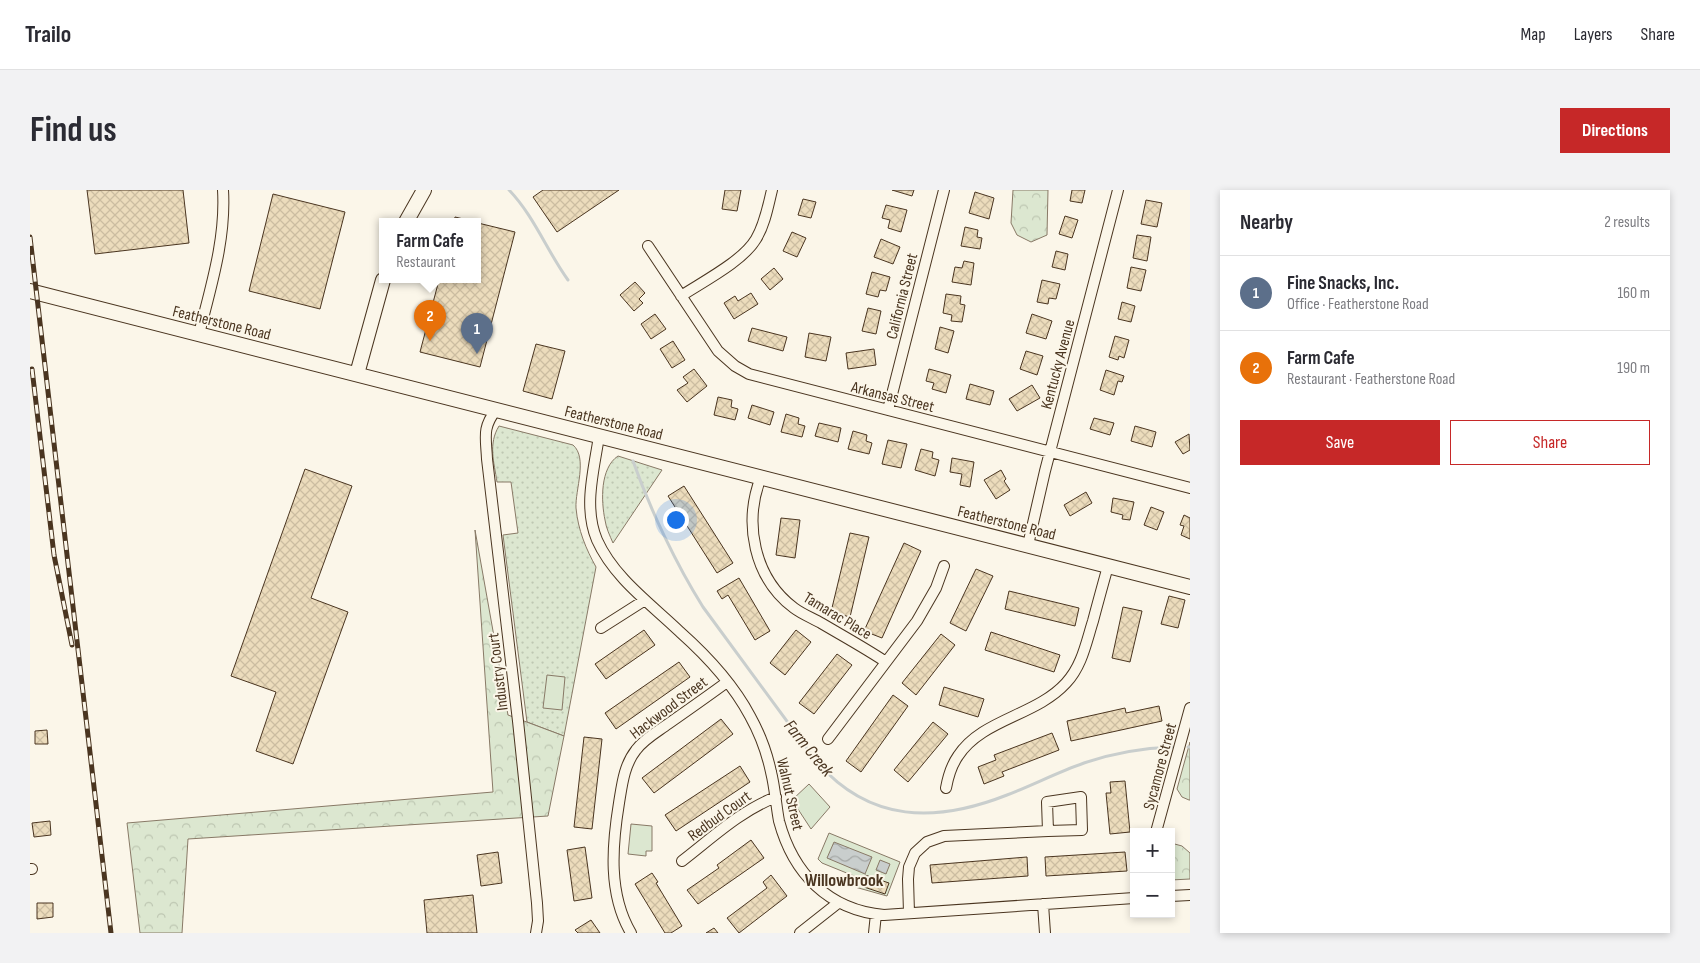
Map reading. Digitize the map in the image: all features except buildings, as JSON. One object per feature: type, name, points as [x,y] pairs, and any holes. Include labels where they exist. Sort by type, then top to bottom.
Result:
[{"type":"street","points":[[199,334],[221,242],[224,218],[223,190]]},
{"type":"street","points":[[408,218],[424,190]]},
{"type":"street","points":[[681,296],[736,260],[747,250],[760,230],[772,190]]},
{"type":"street","name":"California Street","points":[[888,410],[944,190]]},
{"type":"street","name":"Kentucky Avenue","points":[[1028,546],[1050,451],[1118,190]]},
{"type":"street","name":"Arkansas Street","points":[[648,246],[718,351],[740,371],[1190,488]]},
{"type":"street","points":[[357,374],[382,283]]},
{"type":"street","name":"Featherstone Road","points":[[30,291],[1190,587]]},
{"type":"street","name":"Industry Court","points":[[496,410],[488,421],[486,430],[487,459],[538,909],[536,933]]},
{"type":"street","name":"Walnut Street","points":[[599,436],[590,492],[590,508],[594,532],[604,554],[614,568],[645,600],[702,653],[744,704],[756,726],[769,764],[779,820],[787,843],[795,861],[814,885],[838,903],[858,911],[876,914],[1130,898]]},
{"type":"street","name":"Tamarac Place","points":[[761,477],[752,508],[752,525],[754,542],[765,573],[776,589],[794,608],[886,662]]},
{"type":"street","points":[[828,739],[918,621],[936,588],[944,566]]},
{"type":"street","points":[[946,788],[952,766],[971,741],[997,725],[1048,700],[1071,678],[1082,658],[1108,566]]},
{"type":"street","points":[[601,628],[645,600]]},
{"type":"street","name":"Hackwood Street","points":[[631,933],[620,909],[615,884],[614,858],[614,833],[622,786],[629,760],[643,742],[727,682]]},
{"type":"street","name":"Sycamore Street","points":[[1157,828],[1190,708]]},
{"type":"street","name":"Redbud Court","points":[[682,861],[746,812],[760,803],[776,797]]},
{"type":"street","points":[[909,913],[909,867],[915,853],[927,842],[944,836],[1082,830],[1081,797],[1047,802],[1048,831]]},
{"type":"street","points":[[1175,896],[1190,895]]},
{"type":"street","points":[[800,933],[838,903]]},
{"type":"street","points":[[1043,904],[1045,933]]},
{"type":"street","points":[[874,933],[876,914]]},
{"type":"green space","points":[[1013,190],[1048,190],[1047,235],[1031,242],[1017,235],[1011,223]]},
{"type":"green space","points":[[499,426],[573,445],[580,458],[580,475],[576,501],[577,516],[583,539],[596,567],[564,736],[527,722],[503,535],[518,533],[511,482],[497,482],[493,460],[494,440]]},
{"type":"green space","points":[[618,456],[662,470],[613,543],[608,532],[604,512],[603,485],[608,468]]},
{"type":"green space","points":[[475,530],[508,715],[564,736],[548,816],[188,839],[182,933],[140,933],[127,823],[493,792]]},
{"type":"green space","points":[[547,675],[565,677],[562,710],[543,708]]},
{"type":"green space","points":[[1190,742],[1189,800],[1182,797],[1177,789]]},
{"type":"green space","points":[[809,784],[830,807],[811,829],[792,800]]},
{"type":"green space","points":[[631,824],[652,826],[652,851],[646,851],[646,856],[628,854]]},
{"type":"green space","points":[[829,833],[900,862],[887,896],[855,887],[859,878],[822,863],[818,859]]},
{"type":"green space","points":[[1175,844],[1182,846],[1190,853],[1190,879],[1175,880]]},
{"type":"water","points":[[834,842],[872,857],[865,874],[827,858]]},
{"type":"water","points":[[880,860],[890,864],[886,874],[876,870]]},
{"type":"waterway","name":"Farm Creek","points":[[509,190],[526,211],[568,280]]},
{"type":"waterway","name":"Farm Creek","points":[[633,461],[664,536],[703,607],[817,762],[837,782],[859,797],[882,807],[905,812],[930,813],[955,810],[1007,795],[1095,759],[1128,752],[1173,747]]},
{"type":"railway","points":[[30,237],[111,933]]},
{"type":"railway","points":[[32,369],[54,555],[72,645]]},
{"type":"place","name":"Farm Cafe","points":[[430,341]]},
{"type":"place","name":"Fine Snacks, Inc.","points":[[477,354]]},
{"type":"district","name":"Willowbrook","points":[[844,880]]}]
